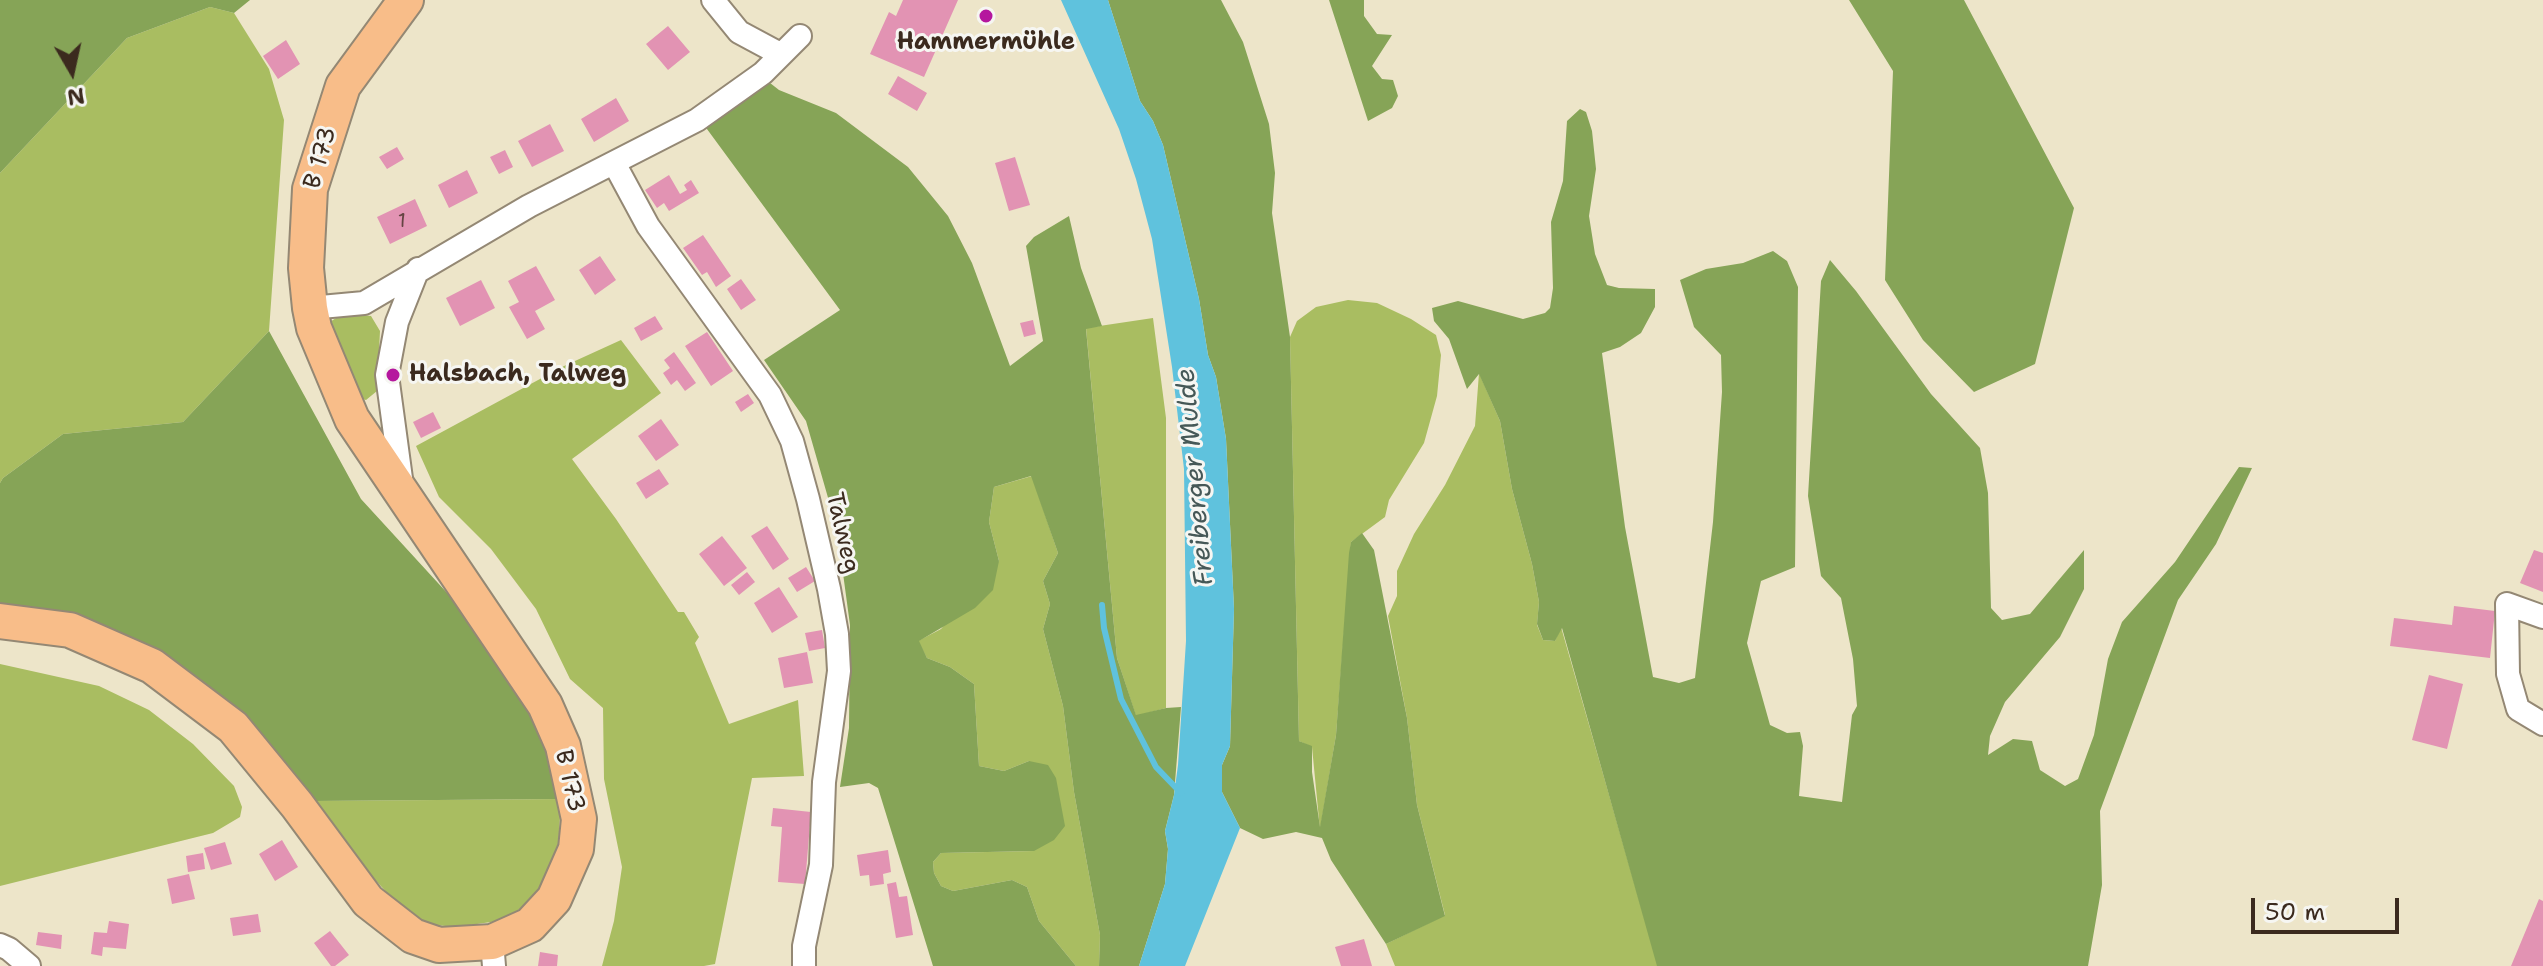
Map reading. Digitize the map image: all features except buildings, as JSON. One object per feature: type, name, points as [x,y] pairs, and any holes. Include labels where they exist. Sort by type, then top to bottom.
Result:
[{"type":"main road","name":"B 173","points":[[0,621],[70,630],[152,666],[233,727],[297,805],[368,901],[413,936],[439,945],[493,954],[530,925],[554,899],[576,849],[579,819],[563,746],[545,705],[352,419],[314,328],[310,308],[306,268],[310,189],[343,86],[406,0]]},
{"type":"street","points":[[713,0],[739,32],[780,54]]},
{"type":"street","points":[[310,308],[364,303],[529,206],[697,120],[763,73],[800,36]]},
{"type":"street","name":"Talweg","points":[[614,163],[648,226],[770,395],[792,441],[811,514],[831,604],[839,671],[824,782],[821,865],[804,946],[804,966]]},
{"type":"street","points":[[403,496],[387,375],[397,322],[418,269]]},
{"type":"street","points":[[2543,617],[2507,604],[2508,674],[2518,709],[2543,724]]},
{"type":"street","points":[[0,945],[29,966]]},
{"type":"green space","points":[[0,0],[250,0],[234,13],[210,7],[127,38],[0,173]]},
{"type":"green space","points":[[1108,0],[1221,0],[1243,42],[1269,124],[1275,173],[1272,213],[1290,337],[1299,741],[1312,746],[1312,772],[1320,827],[1336,735],[1349,553],[1351,542],[1362,533],[1374,550],[1407,718],[1417,805],[1445,916],[1386,944],[1331,860],[1322,838],[1296,832],[1263,839],[1240,828],[1222,792],[1222,765],[1230,746],[1234,609],[1226,439],[1216,377],[1208,355],[1199,299],[1163,145],[1140,101]]},
{"type":"green space","points":[[1329,0],[1364,0],[1364,16],[1377,34],[1392,35],[1372,66],[1382,79],[1393,80],[1398,96],[1392,108],[1368,121]]},
{"type":"green space","points":[[1849,0],[1964,0],[2074,208],[2035,364],[1974,392],[1923,340],[1885,280],[1893,71]]},
{"type":"green space","points":[[210,7],[234,13],[269,69],[284,120],[269,331],[183,422],[63,434],[0,483],[0,173],[127,38]]},
{"type":"green space","points":[[756,72],[779,90],[836,113],[908,167],[948,216],[972,263],[1010,366],[1043,341],[1026,246],[1034,237],[1069,216],[1081,268],[1102,326],[1086,329],[1117,658],[1136,715],[1181,707],[1174,795],[1165,831],[1168,849],[1165,884],[1139,966],[1099,966],[1100,935],[1074,792],[1063,706],[1043,629],[1050,604],[1043,581],[1058,553],[1031,476],[994,487],[989,522],[999,561],[993,590],[975,608],[919,641],[927,658],[950,667],[974,684],[979,766],[1004,771],[1029,761],[1048,765],[1056,778],[1065,826],[1054,840],[1034,851],[941,853],[933,862],[934,873],[941,886],[953,891],[1012,880],[1027,887],[1039,921],[1076,966],[933,966],[878,788],[869,783],[840,787],[849,728],[850,625],[837,529],[806,421],[764,360],[840,310],[693,110]]},
{"type":"green space","points":[[1580,109],[1586,112],[1592,131],[1596,169],[1589,216],[1595,254],[1607,285],[1655,289],[1655,307],[1641,333],[1620,347],[1602,353],[1625,527],[1653,677],[1679,683],[1695,678],[1713,522],[1722,392],[1721,355],[1694,327],[1680,280],[1706,269],[1743,263],[1773,251],[1787,261],[1798,287],[1795,567],[1761,581],[1747,643],[1770,725],[1787,733],[1800,732],[1803,746],[1799,796],[1842,802],[1852,715],[1857,706],[1853,659],[1841,598],[1821,576],[1808,496],[1821,281],[1830,260],[1931,394],[1980,448],[1988,493],[1991,608],[2002,620],[2030,614],[2084,550],[2084,589],[2060,637],[2005,702],[1990,736],[1988,755],[2013,739],[2032,741],[2040,770],[2065,786],[2078,779],[2094,735],[2108,659],[2122,622],[2175,562],[2239,467],[2252,468],[2216,544],[2178,600],[2100,811],[2102,885],[2088,966],[1657,966],[1562,628],[1555,641],[1543,640],[1537,624],[1539,602],[1512,489],[1500,421],[1479,374],[1467,389],[1449,339],[1434,321],[1432,308],[1458,301],[1523,319],[1545,313],[1550,308],[1553,288],[1551,222],[1563,181],[1567,121]]},
{"type":"green space","points":[[1348,300],[1377,303],[1411,319],[1436,335],[1441,355],[1437,396],[1424,443],[1389,500],[1385,517],[1351,542],[1336,735],[1320,830],[1312,747],[1299,741],[1290,337],[1297,321],[1316,307]]},
{"type":"green space","points":[[371,316],[380,331],[377,391],[366,400],[359,398],[330,322],[336,318]]},
{"type":"green space","points":[[1153,318],[1166,418],[1166,708],[1136,716],[1117,658],[1086,328]]},
{"type":"green space","points":[[269,331],[361,499],[460,607],[542,733],[561,799],[314,801],[157,653],[59,611],[0,604],[0,483],[3,478],[63,434],[183,422]]},
{"type":"green space","points":[[621,340],[661,393],[572,459],[678,612],[684,612],[699,637],[695,643],[729,724],[798,700],[804,776],[752,778],[715,964],[704,966],[602,966],[614,921],[622,867],[604,779],[603,708],[570,679],[536,609],[491,549],[439,497],[416,446],[564,366]]},
{"type":"green space","points":[[1479,373],[1500,421],[1512,489],[1539,602],[1537,625],[1543,640],[1555,641],[1561,627],[1658,966],[1395,966],[1386,944],[1445,915],[1417,805],[1407,718],[1388,616],[1397,596],[1397,571],[1414,534],[1445,485],[1475,426]]},
{"type":"green space","points":[[1032,476],[1058,553],[1043,581],[1050,604],[1043,629],[1063,706],[1074,792],[1100,935],[1099,966],[1076,966],[1039,921],[1027,887],[1012,880],[953,891],[941,886],[934,873],[933,862],[941,853],[1034,851],[1029,761],[1004,771],[979,766],[974,684],[950,667],[927,658],[918,641],[941,629],[999,561],[989,522],[994,487]]},
{"type":"green space","points":[[0,664],[99,686],[149,710],[193,744],[234,786],[242,807],[240,817],[213,833],[0,886]]},
{"type":"green space","points":[[561,799],[558,852],[548,877],[532,898],[515,913],[498,921],[456,927],[435,925],[416,918],[400,907],[358,861],[314,801]]},
{"type":"water","name":"Freiberger Mulde","points":[[1061,0],[1108,0],[1140,101],[1163,145],[1199,299],[1208,355],[1216,377],[1226,439],[1234,609],[1230,746],[1222,765],[1222,792],[1240,828],[1185,966],[1139,966],[1165,884],[1168,849],[1165,831],[1178,765],[1186,641],[1184,469],[1172,367],[1152,239],[1136,179],[1119,129]]},
{"type":"waterway","points":[[1102,605],[1104,628],[1121,699],[1156,767],[1181,793]]},
{"type":"place","name":"Hammermühle","points":[[986,16]]},
{"type":"place","name":"Halsbach, Talweg","points":[[393,375]]}]
